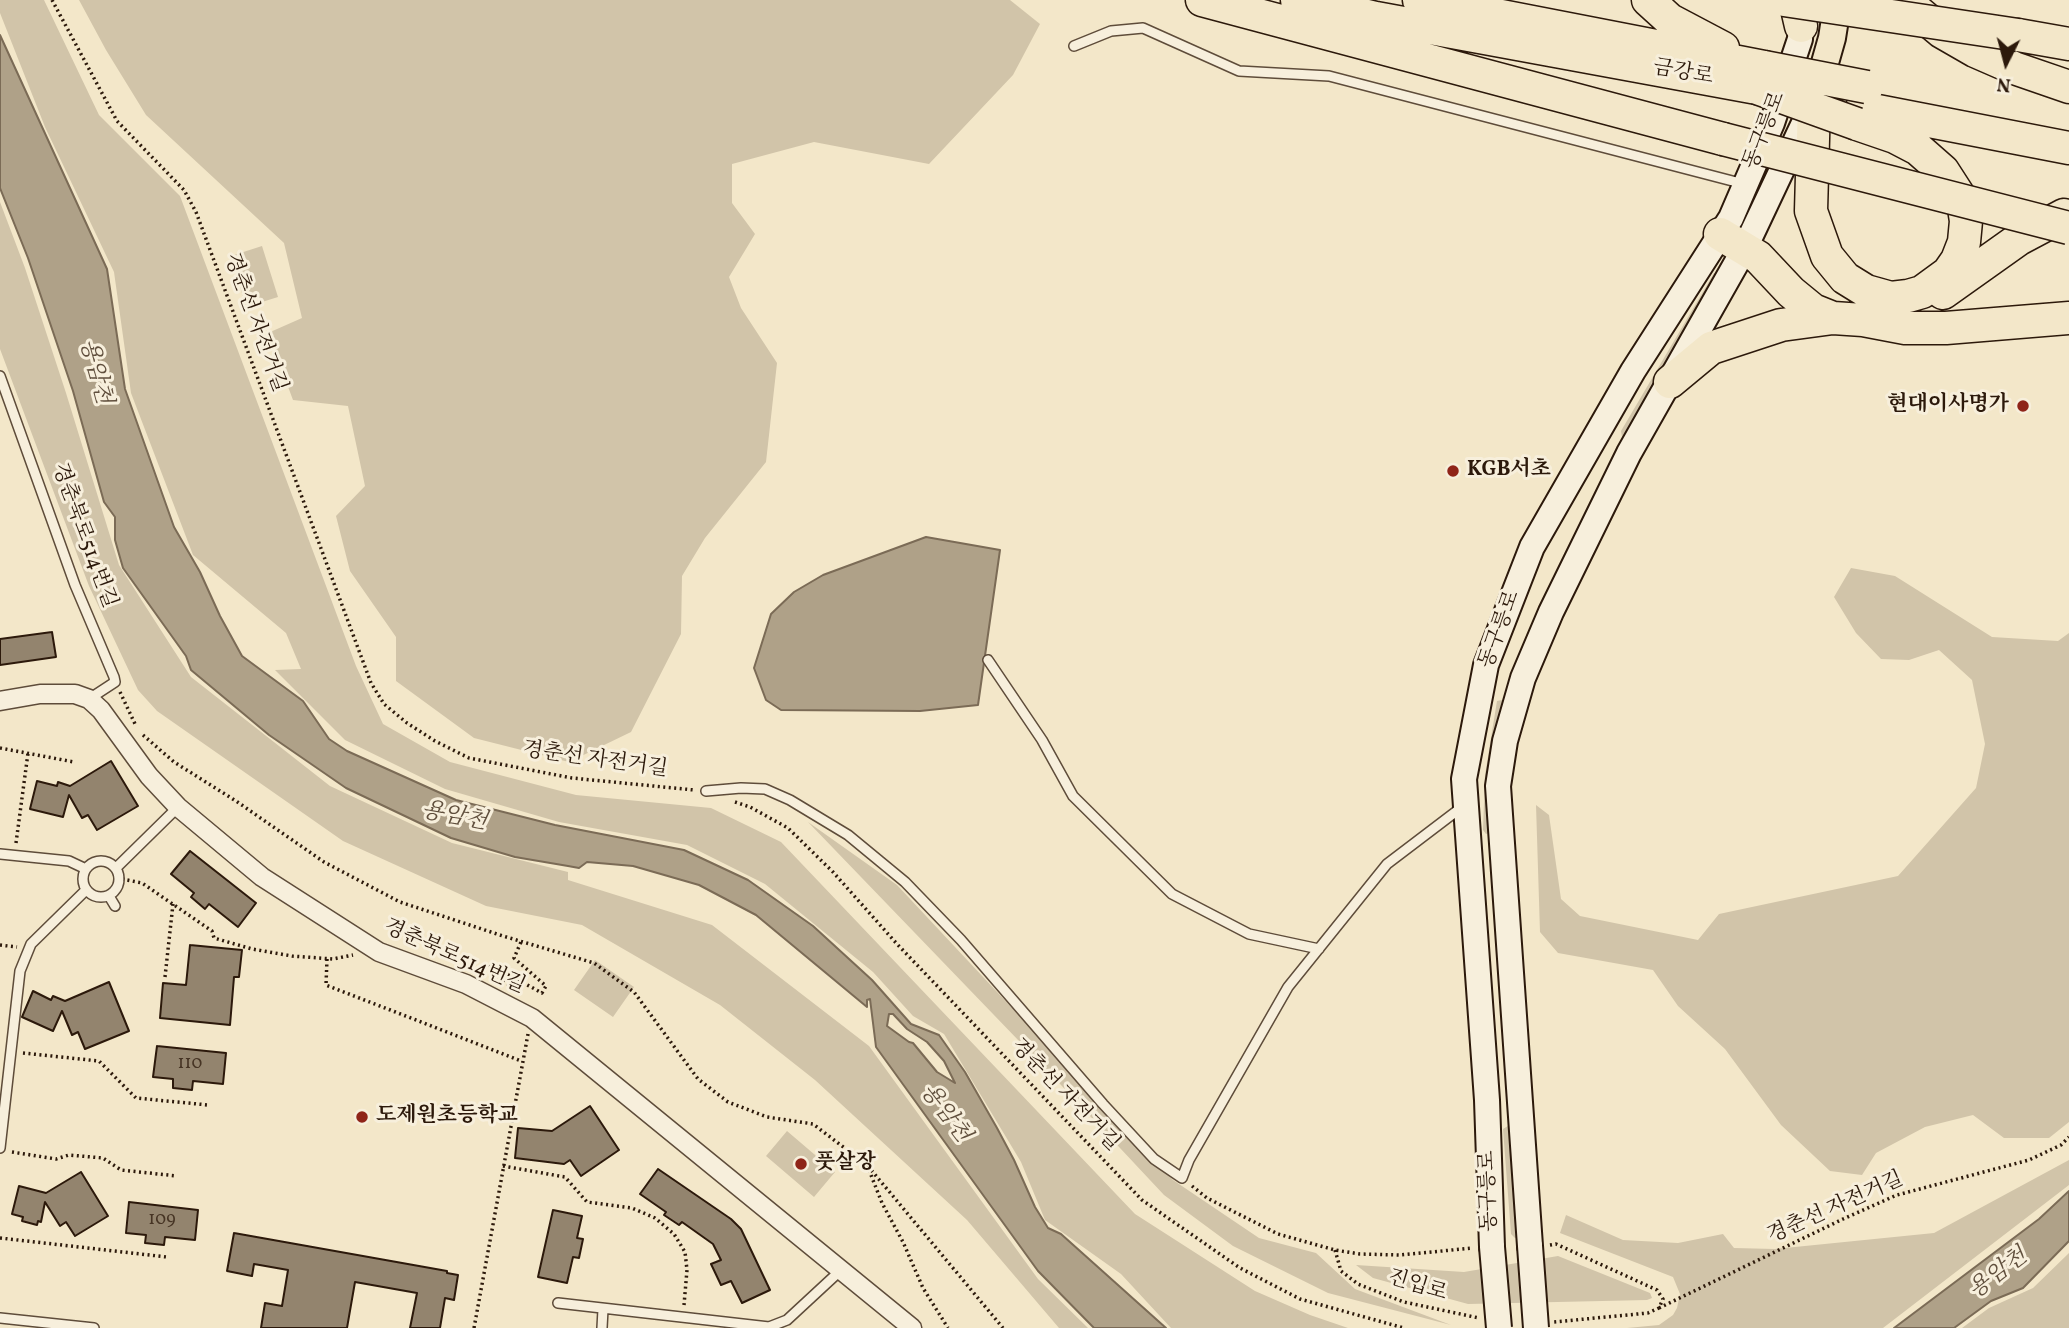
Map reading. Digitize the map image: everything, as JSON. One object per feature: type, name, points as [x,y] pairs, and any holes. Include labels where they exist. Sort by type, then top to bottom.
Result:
[{"type":"highway","points":[[1202,0],[2069,228]]},
{"type":"highway","name":"금강로","points":[[1297,0],[1390,20],[1761,77]]},
{"type":"highway","name":"금강로","points":[[1419,0],[1761,77],[1862,106],[2069,148]]},
{"type":"highway","points":[[1648,0],[1670,20],[1761,77]]},
{"type":"highway","points":[[1904,0],[1942,32],[1975,51],[2069,87]]},
{"type":"highway","points":[[1796,6],[2069,44]]},
{"type":"highway","points":[[1814,103],[1811,211],[1827,256],[1845,278],[1866,291],[1891,298],[1922,292],[1948,273],[1957,260],[1965,242],[1963,202],[1943,171],[1918,149],[1895,137],[1862,106]]},
{"type":"highway","name":"금강로","points":[[1862,106],[2069,127]]},
{"type":"highway","points":[[1670,383],[1711,348],[1720,344],[1781,325],[1904,311],[1931,301],[2019,239],[2069,213]]},
{"type":"highway","points":[[1732,241],[1758,257],[1791,292],[1813,310],[1848,319],[1905,328],[1947,328],[2069,318]]},
{"type":"main road","name":"동구릉로","points":[[1814,103],[1832,37],[1838,0]]},
{"type":"street","name":"동구릉로","points":[[1544,1325],[1530,1246],[1498,786],[1505,741],[1523,678],[1550,612],[1629,453],[1670,383],[1732,241],[1731,218],[1772,123],[1800,39],[1796,6]]},
{"type":"street","name":"동구릉로","points":[[1494,1324],[1487,1100],[1464,779],[1486,665],[1531,547],[1633,371],[1732,241],[1814,103]]},
{"type":"street","points":[[0,701],[40,694],[75,694],[89,699]]},
{"type":"street","name":"경춘북로514번길","points":[[89,699],[101,710],[149,776],[178,807],[262,877],[379,952],[466,984],[532,1018],[912,1328]]},
{"type":"lane","points":[[1074,46],[1111,31],[1143,28],[1240,71],[1329,76],[1745,184]]},
{"type":"lane","name":"경춘북로514번길","points":[[0,376],[75,585],[114,677]]},
{"type":"lane","points":[[988,660],[1042,740],[1073,796],[1172,894],[1249,934],[1319,949]]},
{"type":"lane","points":[[89,699],[115,682],[114,677]]},
{"type":"lane","points":[[706,791],[765,789],[790,800],[848,835],[914,891],[961,940],[1154,1159],[1182,1178],[1189,1160],[1288,987],[1387,864],[1466,804]]},
{"type":"lane","points":[[116,868],[178,807]]},
{"type":"lane","points":[[0,854],[69,861],[86,869]]},
{"type":"lane","points":[[97,861],[108,862],[116,868],[120,878],[117,888],[109,896],[99,898],[89,894],[83,886],[82,875],[97,861]]},
{"type":"lane","points":[[0,1148],[20,971],[31,944],[86,890]]},
{"type":"lane","points":[[109,896],[115,906]]},
{"type":"lane","points":[[558,1303],[769,1327],[787,1320],[841,1270]]},
{"type":"lane","points":[[602,1328],[603,1309]]},
{"type":"lane","points":[[0,1318],[94,1328]]},
{"type":"path","name":"경춘선 자전거길","points":[[52,0],[117,121],[184,190],[196,212],[362,661],[384,704],[435,741],[469,758],[572,778],[706,791],[750,807],[788,828],[833,872],[906,953],[1142,1200],[1240,1268],[1300,1299],[1404,1328]]},
{"type":"path","points":[[114,677],[138,731],[174,762],[324,862],[400,902],[594,963],[634,992],[698,1079],[727,1102],[767,1117],[813,1124],[867,1165],[1003,1328]]},
{"type":"path","points":[[0,748],[74,762]]},
{"type":"path","points":[[14,856],[28,753]]},
{"type":"path","points":[[120,878],[142,883],[212,930],[214,938],[252,949],[333,959],[370,951],[379,952]]},
{"type":"path","points":[[166,976],[173,904]]},
{"type":"path","points":[[517,991],[489,969],[491,965],[542,993],[546,986],[514,958],[521,941]]},
{"type":"path","points":[[327,958],[327,985],[521,1061]]},
{"type":"path","points":[[474,1328],[521,1061],[532,1018]]},
{"type":"path","points":[[10,1052],[99,1061],[136,1098],[208,1105]]},
{"type":"path","name":"경춘선 자전거길","points":[[1544,1325],[1648,1313],[1897,1195],[2029,1160],[2061,1145],[2069,1137]]},
{"type":"path","points":[[11,1152],[56,1158],[69,1155],[103,1158],[121,1170],[177,1176]]},
{"type":"path","points":[[867,1165],[923,1288],[948,1328]]},
{"type":"path","points":[[502,1166],[565,1177],[587,1202],[632,1208],[655,1218],[674,1234],[684,1252],[687,1270],[682,1318]]},
{"type":"path","points":[[1182,1178],[1207,1198],[1278,1234],[1335,1250],[1400,1255],[1492,1247]]},
{"type":"path","points":[[0,1238],[167,1257]]},
{"type":"path","points":[[1530,1246],[1556,1244],[1657,1290],[1663,1299],[1658,1308]]},
{"type":"path","name":"진입로","points":[[1335,1250],[1341,1271],[1358,1284],[1404,1302],[1494,1324]]},
{"type":"shaded area","points":[[0,0],[44,0],[99,115],[180,196],[356,666],[383,724],[450,762],[576,795],[711,808],[781,842],[1135,1214],[1255,1291],[1348,1328],[1171,1328],[1121,1274],[1045,1220],[1021,1162],[944,1034],[913,1016],[873,972],[765,884],[687,845],[559,822],[445,789],[345,740],[275,670],[301,669],[286,633],[193,555],[131,393],[114,272],[45,127],[0,13]]},
{"type":"shaded area","points":[[79,0],[1010,0],[1040,24],[1013,75],[929,164],[814,142],[732,164],[732,203],[755,234],[729,277],[741,308],[777,363],[766,462],[705,538],[682,576],[681,634],[631,732],[569,762],[474,738],[396,681],[396,637],[350,571],[336,516],[365,486],[348,406],[293,400],[268,333],[302,318],[284,243],[146,115]]},
{"type":"shaded area","points":[[0,202],[66,393],[119,565],[191,677],[330,786],[452,843],[568,872],[568,880],[712,925],[869,1046],[1038,1279],[1088,1328],[1059,1328],[967,1220],[815,1080],[720,1005],[582,925],[486,906],[343,841],[157,711],[138,690],[89,586],[0,349]]},
{"type":"shaded area","points":[[262,246],[278,297],[246,307],[231,256]]},
{"type":"shaded area","points":[[1714,273],[1720,273],[1624,438],[1622,437],[1621,431]]},
{"type":"shaded area","points":[[1851,568],[1895,576],[1992,637],[2058,641],[2069,633],[2069,1122],[2049,1138],[2004,1138],[1973,1115],[1925,1127],[1876,1153],[1862,1175],[1830,1171],[1781,1125],[1725,1049],[1678,1006],[1653,970],[1558,953],[1540,932],[1536,805],[1549,815],[1561,899],[1580,916],[1698,940],[1719,914],[1898,876],[1976,788],[1985,744],[1972,680],[1939,650],[1909,660],[1881,659],[1856,633],[1834,597]]},
{"type":"shaded area","points":[[1497,701],[1504,702],[1491,832],[1486,834],[1483,830],[1485,775]]},
{"type":"shaded area","points":[[808,822],[897,885],[1173,1180],[1259,1238],[1316,1253],[1355,1289],[1451,1325],[1328,1293],[1233,1246],[1164,1195]]},
{"type":"shaded area","points":[[595,960],[634,987],[613,1017],[574,990]]},
{"type":"shaded area","points":[[1508,1126],[1517,1238],[1511,1234],[1503,1129]]},
{"type":"shaded area","name":"풋살장","points":[[787,1131],[835,1172],[814,1197],[766,1156]]},
{"type":"shaded area","points":[[2069,1160],[2069,1185],[1883,1328],[1627,1328],[1659,1325],[1673,1315],[1680,1294],[1673,1277],[1560,1233],[1566,1215],[1623,1240],[1678,1243],[1723,1234],[1734,1248],[1775,1249],[1934,1233]]},
{"type":"shaded area","points":[[2069,1253],[2069,1328],[1962,1328],[1989,1308],[2033,1288]]},
{"type":"shaded area","points":[[1558,1256],[1650,1293],[1652,1298],[1468,1304],[1373,1278],[1356,1265],[1464,1272]]},
{"type":"water","name":"용암천","points":[[0,35],[107,269],[125,389],[174,527],[242,656],[303,701],[329,739],[347,751],[456,800],[555,825],[684,850],[748,880],[813,926],[872,980],[911,1024],[939,1035],[965,1072],[997,1128],[1048,1228],[1061,1234],[1166,1328],[1094,1328],[1038,1271],[876,1047],[870,999],[867,1000],[867,1007],[756,915],[699,885],[633,866],[587,862],[579,868],[515,857],[451,838],[346,788],[269,735],[191,670],[186,656],[123,568],[115,540],[115,517],[104,502],[73,391],[28,258],[0,188]],"holes":[[[889,1014],[893,1014],[907,1029],[927,1042],[944,1061],[955,1083],[937,1072],[913,1043],[887,1026]]]},
{"type":"water","points":[[926,537],[1000,550],[978,705],[920,711],[781,710],[766,700],[754,668],[771,614],[794,592],[823,575]]},
{"type":"water","name":"용암천","points":[[2069,1191],[2069,1241],[2023,1288],[1991,1301],[1954,1328],[1894,1328],[2039,1219]]},
{"type":"building","points":[[52,632],[56,657],[0,665],[0,639]]},
{"type":"building","points":[[111,761],[138,806],[97,830],[88,815],[82,818],[69,795],[63,817],[30,809],[37,781],[57,786],[58,782],[70,786]]},
{"type":"building","points":[[190,851],[256,903],[238,927],[209,904],[205,909],[191,897],[194,893],[171,874]]},
{"type":"building","points":[[190,945],[242,950],[239,977],[234,977],[230,1025],[160,1018],[163,983],[186,985]]},
{"type":"building","points":[[109,982],[129,1031],[85,1049],[78,1032],[72,1035],[62,1011],[53,1031],[22,1017],[33,991],[51,1000],[53,996],[65,1001]]},
{"type":"building","points":[[157,1046],[226,1053],[223,1084],[193,1081],[192,1090],[173,1088],[173,1079],[153,1077]]},
{"type":"building","points":[[590,1106],[619,1150],[581,1176],[570,1160],[564,1164],[515,1158],[518,1128],[552,1131]]},
{"type":"building","points":[[658,1169],[731,1219],[741,1229],[770,1290],[742,1303],[731,1281],[721,1285],[711,1264],[721,1260],[713,1244],[682,1222],[679,1225],[664,1215],[666,1212],[640,1194]]},
{"type":"building","points":[[81,1172],[108,1216],[75,1236],[66,1222],[60,1226],[45,1202],[41,1222],[38,1221],[37,1225],[22,1221],[23,1217],[12,1214],[19,1186],[46,1193]]},
{"type":"building","points":[[129,1202],[198,1210],[195,1240],[165,1237],[164,1245],[145,1243],[146,1235],[126,1233]]},
{"type":"building","points":[[553,1210],[582,1216],[577,1238],[583,1239],[579,1258],[573,1257],[567,1283],[538,1277]]},
{"type":"building","points":[[234,1233],[447,1271],[458,1275],[454,1300],[445,1298],[440,1328],[410,1328],[417,1293],[355,1282],[347,1328],[261,1328],[265,1303],[282,1306],[288,1270],[254,1264],[252,1276],[227,1271]]},
{"type":"place","name":"현대이사명가","points":[[2023,406]]},
{"type":"place","name":"KGB서초","points":[[1453,471]]},
{"type":"place","name":"도제원초등학교","points":[[362,1117]]},
{"type":"place","name":"풋살장","points":[[801,1164]]}]
